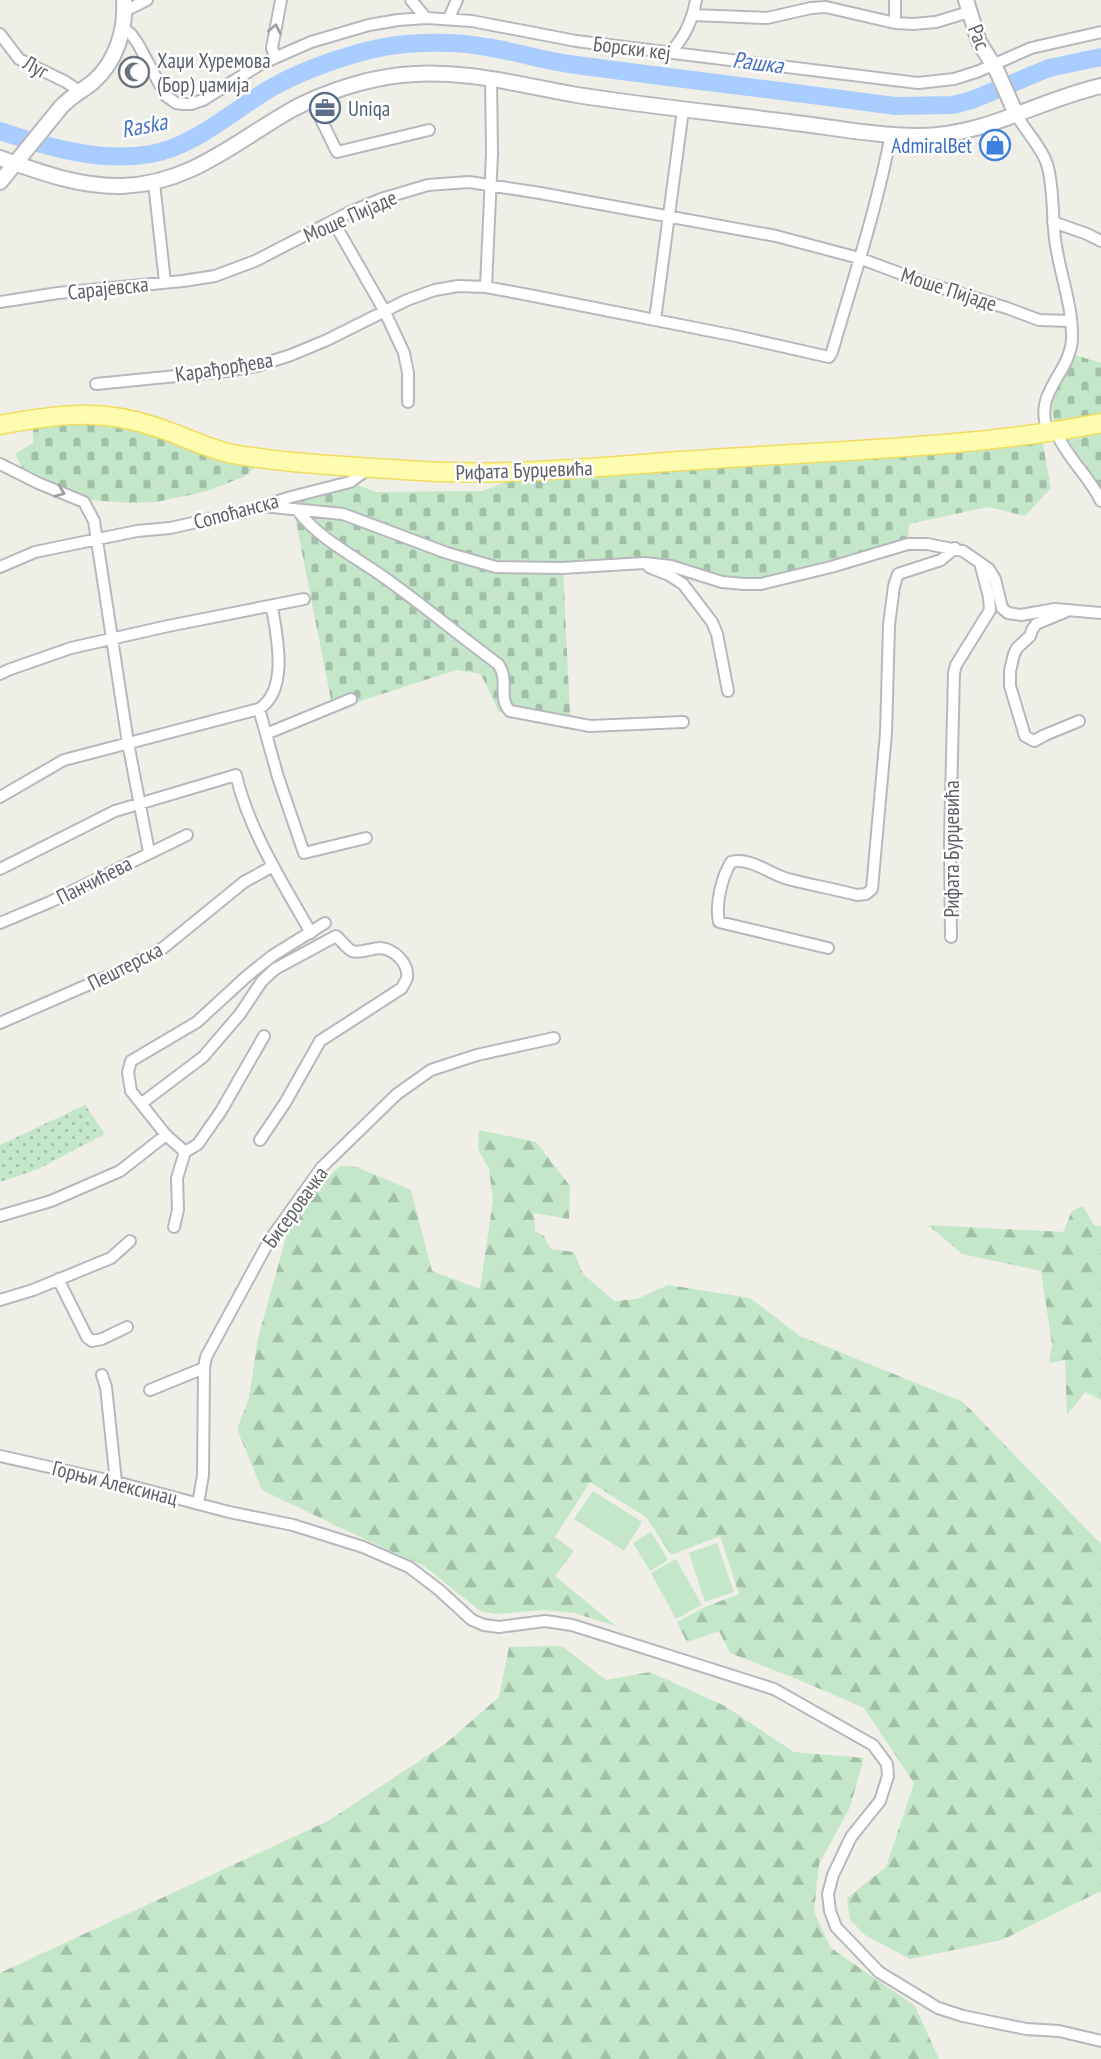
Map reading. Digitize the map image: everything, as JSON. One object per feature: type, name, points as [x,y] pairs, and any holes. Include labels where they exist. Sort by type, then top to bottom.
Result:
[{"type":"main road","name":"Рифата Бурџевића","points":[[0,425],[55,415],[96,415],[148,424],[232,453],[370,468],[450,473],[535,471],[956,443],[1052,433],[1101,423]]},
{"type":"street","points":[[0,182],[67,101],[97,78],[112,56],[124,29],[124,5],[146,0]]},
{"type":"street","points":[[275,57],[273,42],[281,0]]},
{"type":"street","points":[[411,0],[426,18]]},
{"type":"street","points":[[449,18],[457,0]]},
{"type":"street","points":[[671,52],[686,32],[696,0]]},
{"type":"street","points":[[895,0],[895,23]]},
{"type":"street","points":[[693,15],[767,18],[826,7],[895,23],[913,24],[936,22],[968,6]]},
{"type":"street","name":"Рас","points":[[968,6],[979,42],[1015,110]]},
{"type":"street","name":"Борски кеј","points":[[124,29],[138,44],[166,96],[176,103],[197,103],[275,57],[311,42],[360,27],[398,20],[449,18],[576,41],[918,83],[954,79],[995,68],[1031,48],[1101,32]]},
{"type":"street","name":"Луг","points":[[0,34],[19,59],[79,91]]},
{"type":"street","points":[[0,158],[20,159],[49,175],[88,184],[120,186],[154,183],[173,178],[201,165],[281,116],[312,101],[355,85],[401,75],[442,72],[683,110],[891,134],[949,135],[971,130],[1015,110],[1101,86]]},
{"type":"street","points":[[486,287],[491,184],[491,79]]},
{"type":"street","points":[[312,101],[337,152],[429,130]]},
{"type":"street","points":[[655,320],[683,110]]},
{"type":"street","points":[[1015,110],[1046,163],[1056,249],[1071,321],[1069,355],[1045,401],[1044,420],[1101,501]]},
{"type":"street","points":[[859,258],[891,134]]},
{"type":"street","name":"Моше Пијаде","points":[[215,276],[248,264],[381,199],[428,185],[456,182],[491,184],[776,236],[859,258],[1038,320],[1071,321]]},
{"type":"street","points":[[154,183],[165,282]]},
{"type":"street","points":[[333,221],[384,310],[407,360],[408,402]]},
{"type":"street","points":[[1053,222],[1101,241]]},
{"type":"street","name":"Карађорђева","points":[[96,384],[257,366],[327,340],[384,310],[435,290],[458,286],[486,287],[829,357],[859,258]]},
{"type":"street","name":"Сарајевска","points":[[0,302],[215,276]]},
{"type":"street","points":[[0,464],[84,502],[94,522],[128,743],[149,852]]},
{"type":"street","name":"Сопоћанска","points":[[0,567],[35,552],[137,531],[170,528],[262,506],[350,482],[370,468]]},
{"type":"street","points":[[262,506],[343,514],[447,553],[496,567],[562,568],[644,563],[682,568],[722,582],[761,584],[908,544],[955,548],[971,555],[989,569],[995,579],[1002,608],[1008,613],[1015,615],[1046,609],[1101,613]]},
{"type":"street","points":[[298,511],[307,522],[498,664],[504,675],[503,703],[510,711],[590,726],[683,722]]},
{"type":"street","points":[[828,948],[719,922],[717,913],[727,870],[731,862],[738,860],[784,878],[858,895],[866,894],[872,889],[882,782],[889,625],[894,586],[898,575],[942,560],[955,548]]},
{"type":"street","points":[[644,563],[683,584],[712,622],[718,634],[728,691]]},
{"type":"street","name":"Рифата Бурџевића","points":[[951,937],[950,840],[954,673],[956,665],[990,610],[980,563]]},
{"type":"street","points":[[0,674],[71,648],[304,599]]},
{"type":"street","points":[[0,797],[64,760],[258,709],[267,704],[273,695],[280,653],[272,607]]},
{"type":"street","points":[[1068,610],[1033,626],[1030,636],[1014,654],[1010,686],[1025,736],[1030,741],[1079,721]]},
{"type":"street","points":[[266,734],[351,699]]},
{"type":"street","points":[[258,709],[304,853],[366,838]]},
{"type":"street","points":[[0,869],[115,811],[236,775],[254,825],[273,866],[311,933]]},
{"type":"street","name":"Панчићева","points":[[0,923],[50,902],[187,835]]},
{"type":"street","name":"Пештерска","points":[[0,1023],[121,970],[163,948],[244,882],[273,866]]},
{"type":"street","points":[[185,1152],[166,1135],[131,1091],[128,1072],[131,1061],[197,1022],[272,956],[325,923]]},
{"type":"street","points":[[142,1103],[204,1056],[240,1014],[262,981],[275,969],[336,936],[351,951],[361,952],[377,948],[389,950],[400,957],[407,979],[402,988],[320,1041],[285,1103],[260,1140]]},
{"type":"street","points":[[174,1227],[178,1210],[177,1178],[185,1152],[198,1144],[221,1111],[264,1037]]},
{"type":"street","name":"Бисеровачка","points":[[198,1504],[203,1475],[206,1357],[276,1230],[322,1167],[397,1094],[431,1070],[477,1055],[554,1038]]},
{"type":"street","points":[[0,1216],[51,1201],[120,1171],[166,1135]]},
{"type":"street","points":[[0,1300],[33,1290],[111,1258],[130,1241]]},
{"type":"street","points":[[58,1279],[87,1337],[92,1341],[102,1339],[127,1326]]},
{"type":"street","points":[[150,1390],[204,1368]]},
{"type":"street","points":[[102,1376],[106,1387],[116,1482]]},
{"type":"street","name":"Горњи Алексинац","points":[[0,1456],[293,1525],[363,1548],[409,1567],[472,1619],[484,1625],[499,1627],[545,1621],[572,1625],[774,1689],[873,1745],[887,1763],[888,1776],[880,1801],[851,1837],[833,1875],[828,1894],[836,1927],[879,1972],[939,2008],[963,2016],[1026,2029],[1059,2031],[1101,2041]]},
{"type":"green space","points":[[1075,355],[1101,363],[1101,501],[1056,432],[1052,408],[1055,392]]},
{"type":"green space","points":[[64,414],[267,458],[245,476],[208,491],[156,502],[90,500],[22,467],[15,454],[33,443],[33,420]]},
{"type":"green space","points":[[1041,434],[1051,488],[1025,516],[988,507],[909,524],[908,544],[744,584],[671,566],[563,568],[570,715],[499,712],[481,674],[456,670],[333,710],[291,497],[350,482],[376,492],[482,491],[535,471]]},
{"type":"green space","points":[[85,1105],[105,1134],[38,1169],[0,1182],[0,1145]]},
{"type":"green space","points":[[479,1130],[536,1142],[570,1186],[569,1219],[534,1213],[535,1231],[544,1236],[551,1249],[574,1252],[583,1274],[614,1301],[637,1299],[668,1285],[750,1298],[800,1336],[963,1402],[1101,1544],[1101,1891],[1002,1940],[910,1959],[865,1935],[850,1920],[847,1898],[886,1867],[914,1783],[864,1708],[730,1653],[719,1631],[687,1642],[677,1622],[705,1607],[739,1594],[720,1536],[671,1555],[646,1517],[590,1482],[555,1537],[574,1551],[555,1576],[616,1626],[574,1613],[545,1610],[496,1614],[480,1611],[424,1566],[262,1490],[237,1429],[249,1398],[258,1338],[295,1205],[340,1166],[357,1167],[411,1190],[432,1271],[480,1289],[493,1200],[489,1169],[478,1149]]},
{"type":"green space","points":[[1083,1206],[1094,1225],[1101,1226],[1101,1400],[1085,1392],[1067,1415],[1065,1360],[1049,1363],[1052,1344],[1041,1271],[962,1254],[928,1225],[1063,1232],[1072,1211]]},
{"type":"green space","points":[[593,1491],[642,1522],[624,1551],[574,1519]]},
{"type":"green space","points":[[651,1532],[668,1560],[650,1571],[633,1543]]},
{"type":"green space","points":[[717,1543],[734,1592],[705,1602],[689,1553]]},
{"type":"green space","points":[[676,1559],[702,1605],[676,1619],[651,1573]]},
{"type":"green space","points":[[562,1646],[606,1680],[650,1672],[725,1706],[794,1752],[864,1758],[850,1807],[819,1864],[814,1912],[831,1948],[915,2006],[939,2059],[0,2059],[0,1973],[328,1821],[445,1744],[499,1697],[509,1647]]},
{"type":"waterway","name":"Рашка","points":[[0,131],[74,152],[113,156],[151,154],[168,150],[199,135],[271,88],[301,73],[355,54],[407,44],[476,45],[569,64],[895,106],[953,105],[972,100],[1049,68],[1101,57]]},
{"type":"place","name":"Хаџи Хуремова (Бор) џамија","points":[[134,72]]},
{"type":"place","name":"Uniqa","points":[[325,108]]},
{"type":"place","name":"AdmiralBet","points":[[995,145]]},
{"type":"water label","name":"Raska","points":[[144,125]]}]
